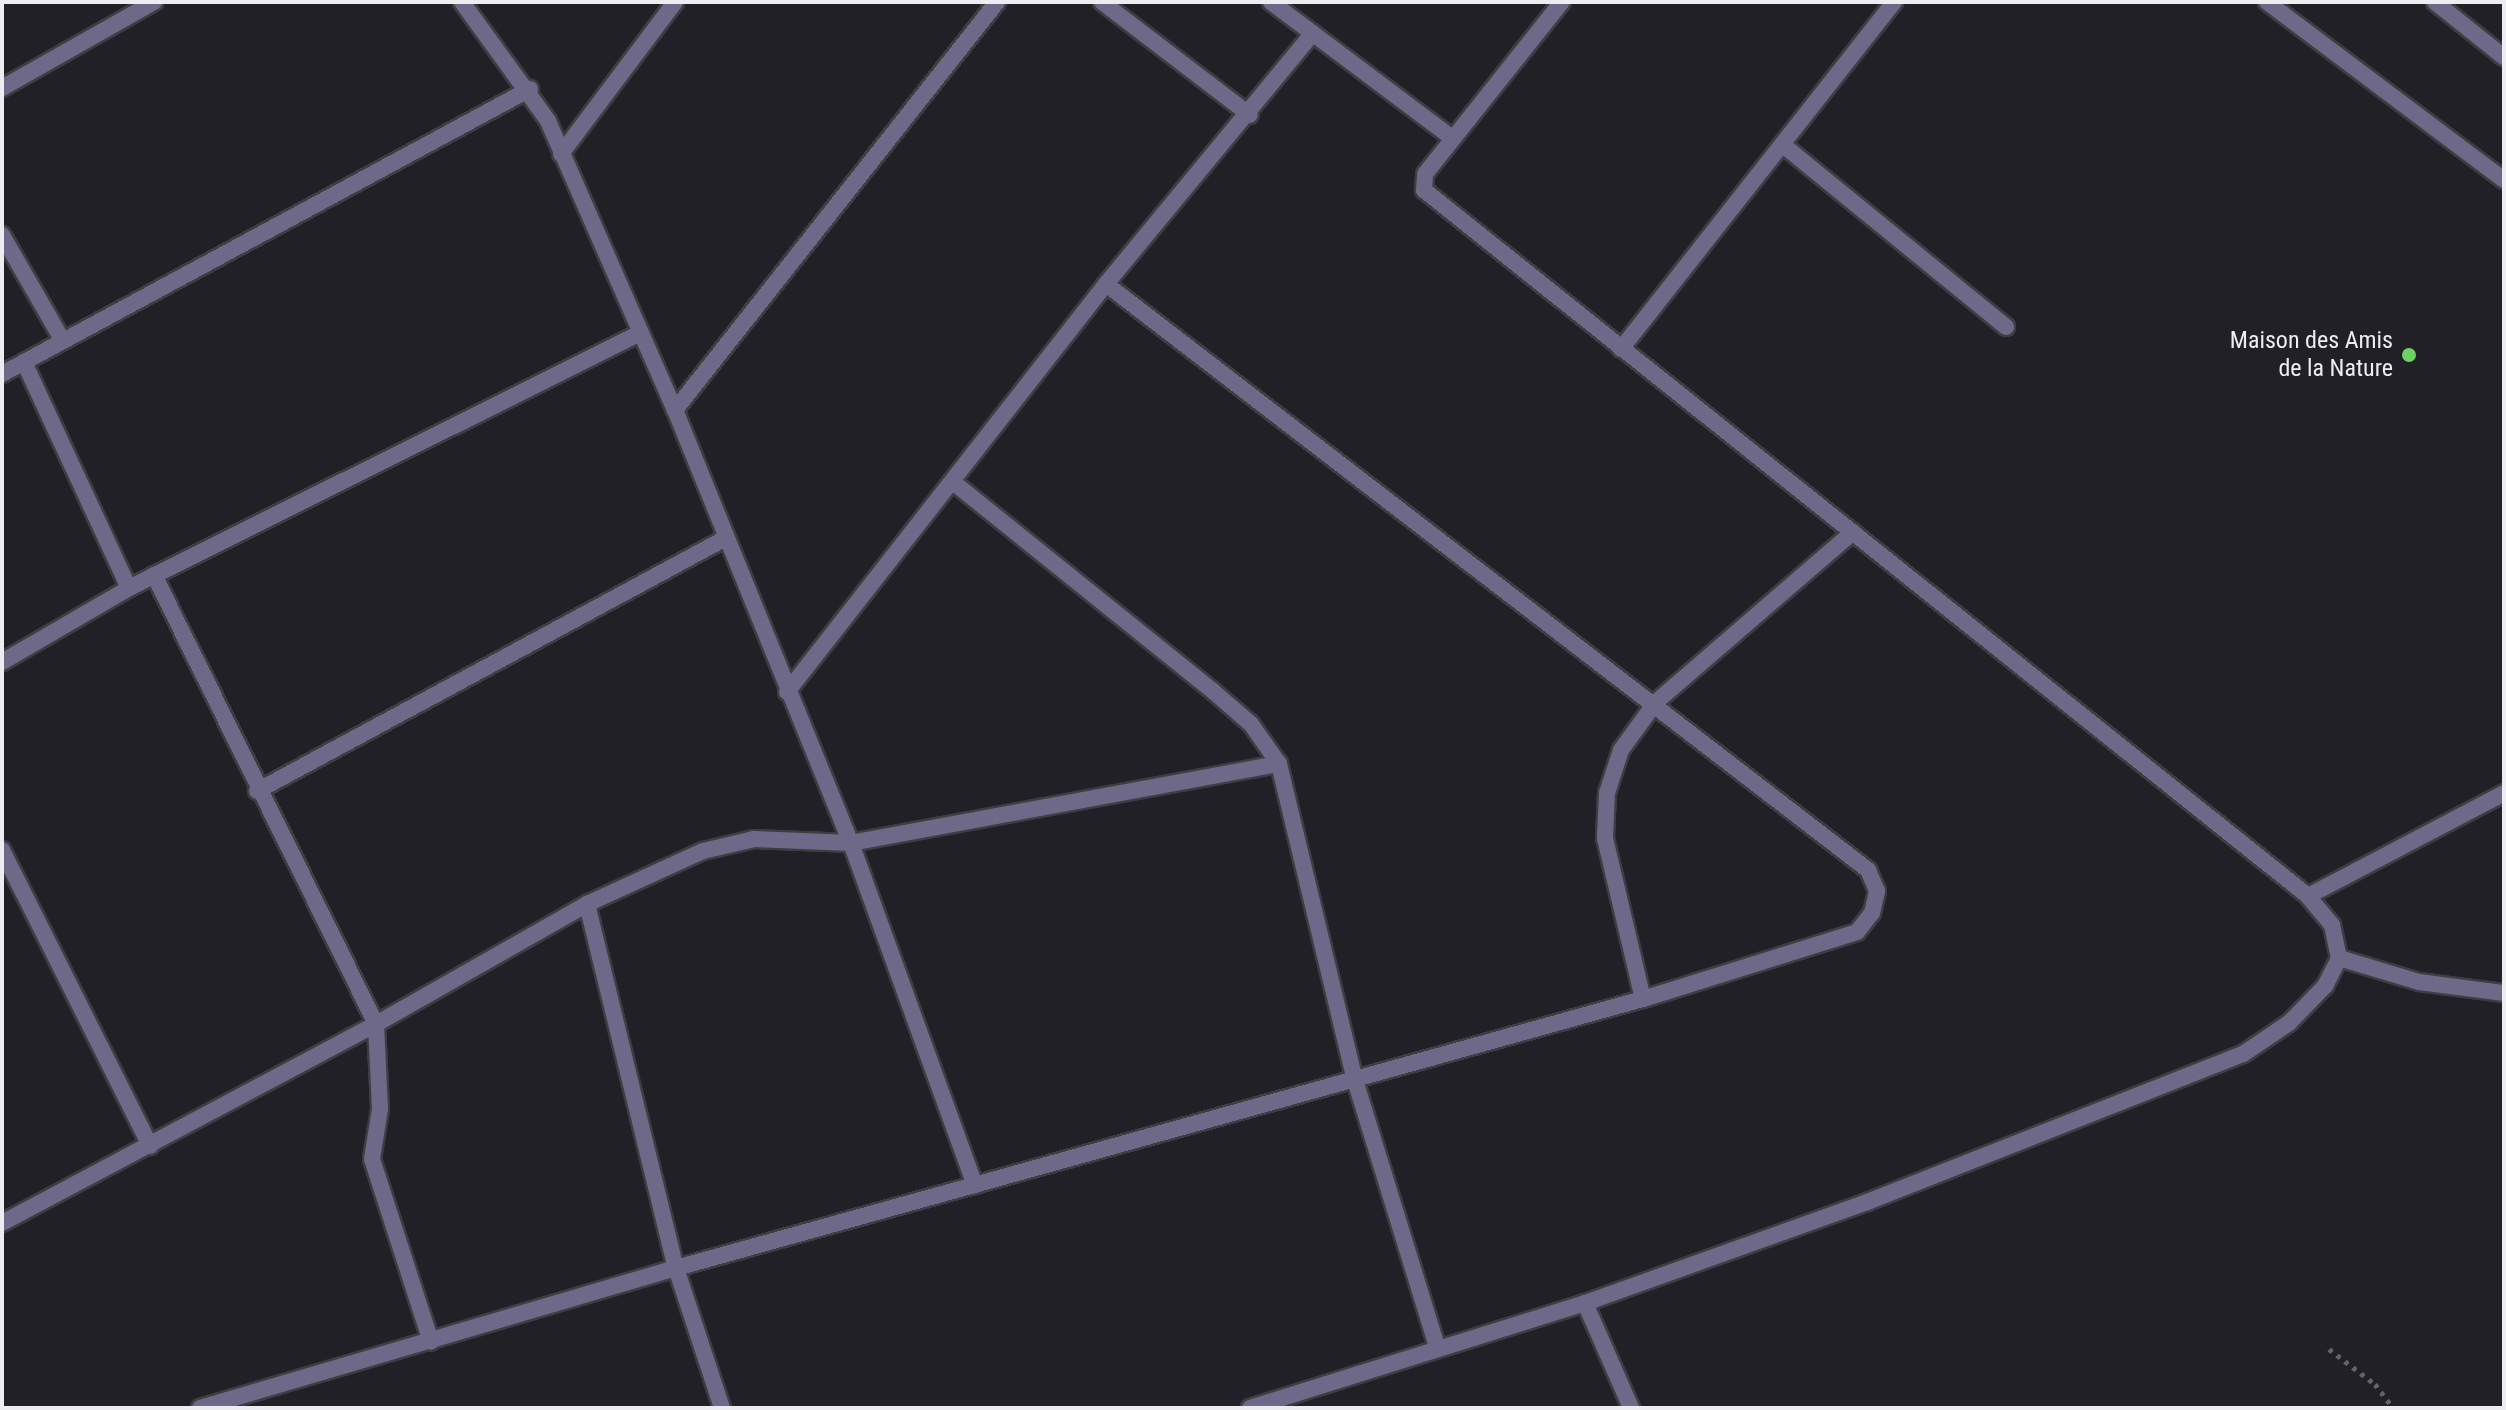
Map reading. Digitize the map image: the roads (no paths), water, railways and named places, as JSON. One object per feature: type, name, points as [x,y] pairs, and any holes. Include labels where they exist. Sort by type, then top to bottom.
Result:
[{"type":"street","points":[[2,88],[154,2]]},
{"type":"street","points":[[462,2],[530,89],[675,410],[724,539],[851,843],[975,1185]]},
{"type":"street","points":[[561,154],[675,2]]},
{"type":"street","points":[[675,410],[997,2]]},
{"type":"street","points":[[1102,2],[1250,115]]},
{"type":"street","points":[[1271,2],[1452,138]]},
{"type":"street","points":[[1250,1408],[1437,1346],[1585,1303],[1867,1202],[2243,1054],[2289,1023],[2325,986],[2339,958],[2332,925],[2308,896],[1424,190],[1425,174],[1562,2]]},
{"type":"street","points":[[1621,349],[1894,2]]},
{"type":"street","points":[[2267,2],[2504,180]]},
{"type":"street","points":[[2435,2],[2504,57]]},
{"type":"street","points":[[787,692],[1106,284],[1250,115],[1313,33]]},
{"type":"street","points":[[2,374],[530,89]]},
{"type":"street","points":[[1783,145],[2006,327]]},
{"type":"street","points":[[2,235],[63,341]]},
{"type":"street","points":[[200,1408],[676,1268],[1643,999],[1857,932],[1872,913],[1877,891],[1868,870],[1656,702],[1106,284]]},
{"type":"street","points":[[2,662],[154,575],[640,333]]},
{"type":"street","points":[[24,362],[129,588]]},
{"type":"street","points":[[953,482],[1251,724],[1279,764],[1355,1080],[1437,1346]]},
{"type":"street","points":[[1643,999],[1605,823],[1607,793],[1621,750],[1656,702],[1853,532]]},
{"type":"street","points":[[257,791],[724,539]]},
{"type":"street","points":[[154,575],[257,791],[376,1024],[380,1109],[372,1159],[431,1342]]},
{"type":"street","points":[[2,1223],[376,1024],[587,904],[703,851],[754,839],[851,843],[1279,764]]},
{"type":"street","points":[[2308,896],[2504,793]]},
{"type":"street","points":[[2,850],[150,1146]]},
{"type":"street","points":[[587,904],[676,1268],[722,1408]]},
{"type":"street","points":[[2339,958],[2406,979],[2504,993]]},
{"type":"street","points":[[1585,1303],[1631,1408]]},
{"type":"place","name":"Maison des Amis de la Nature","points":[[2409,355]]}]
